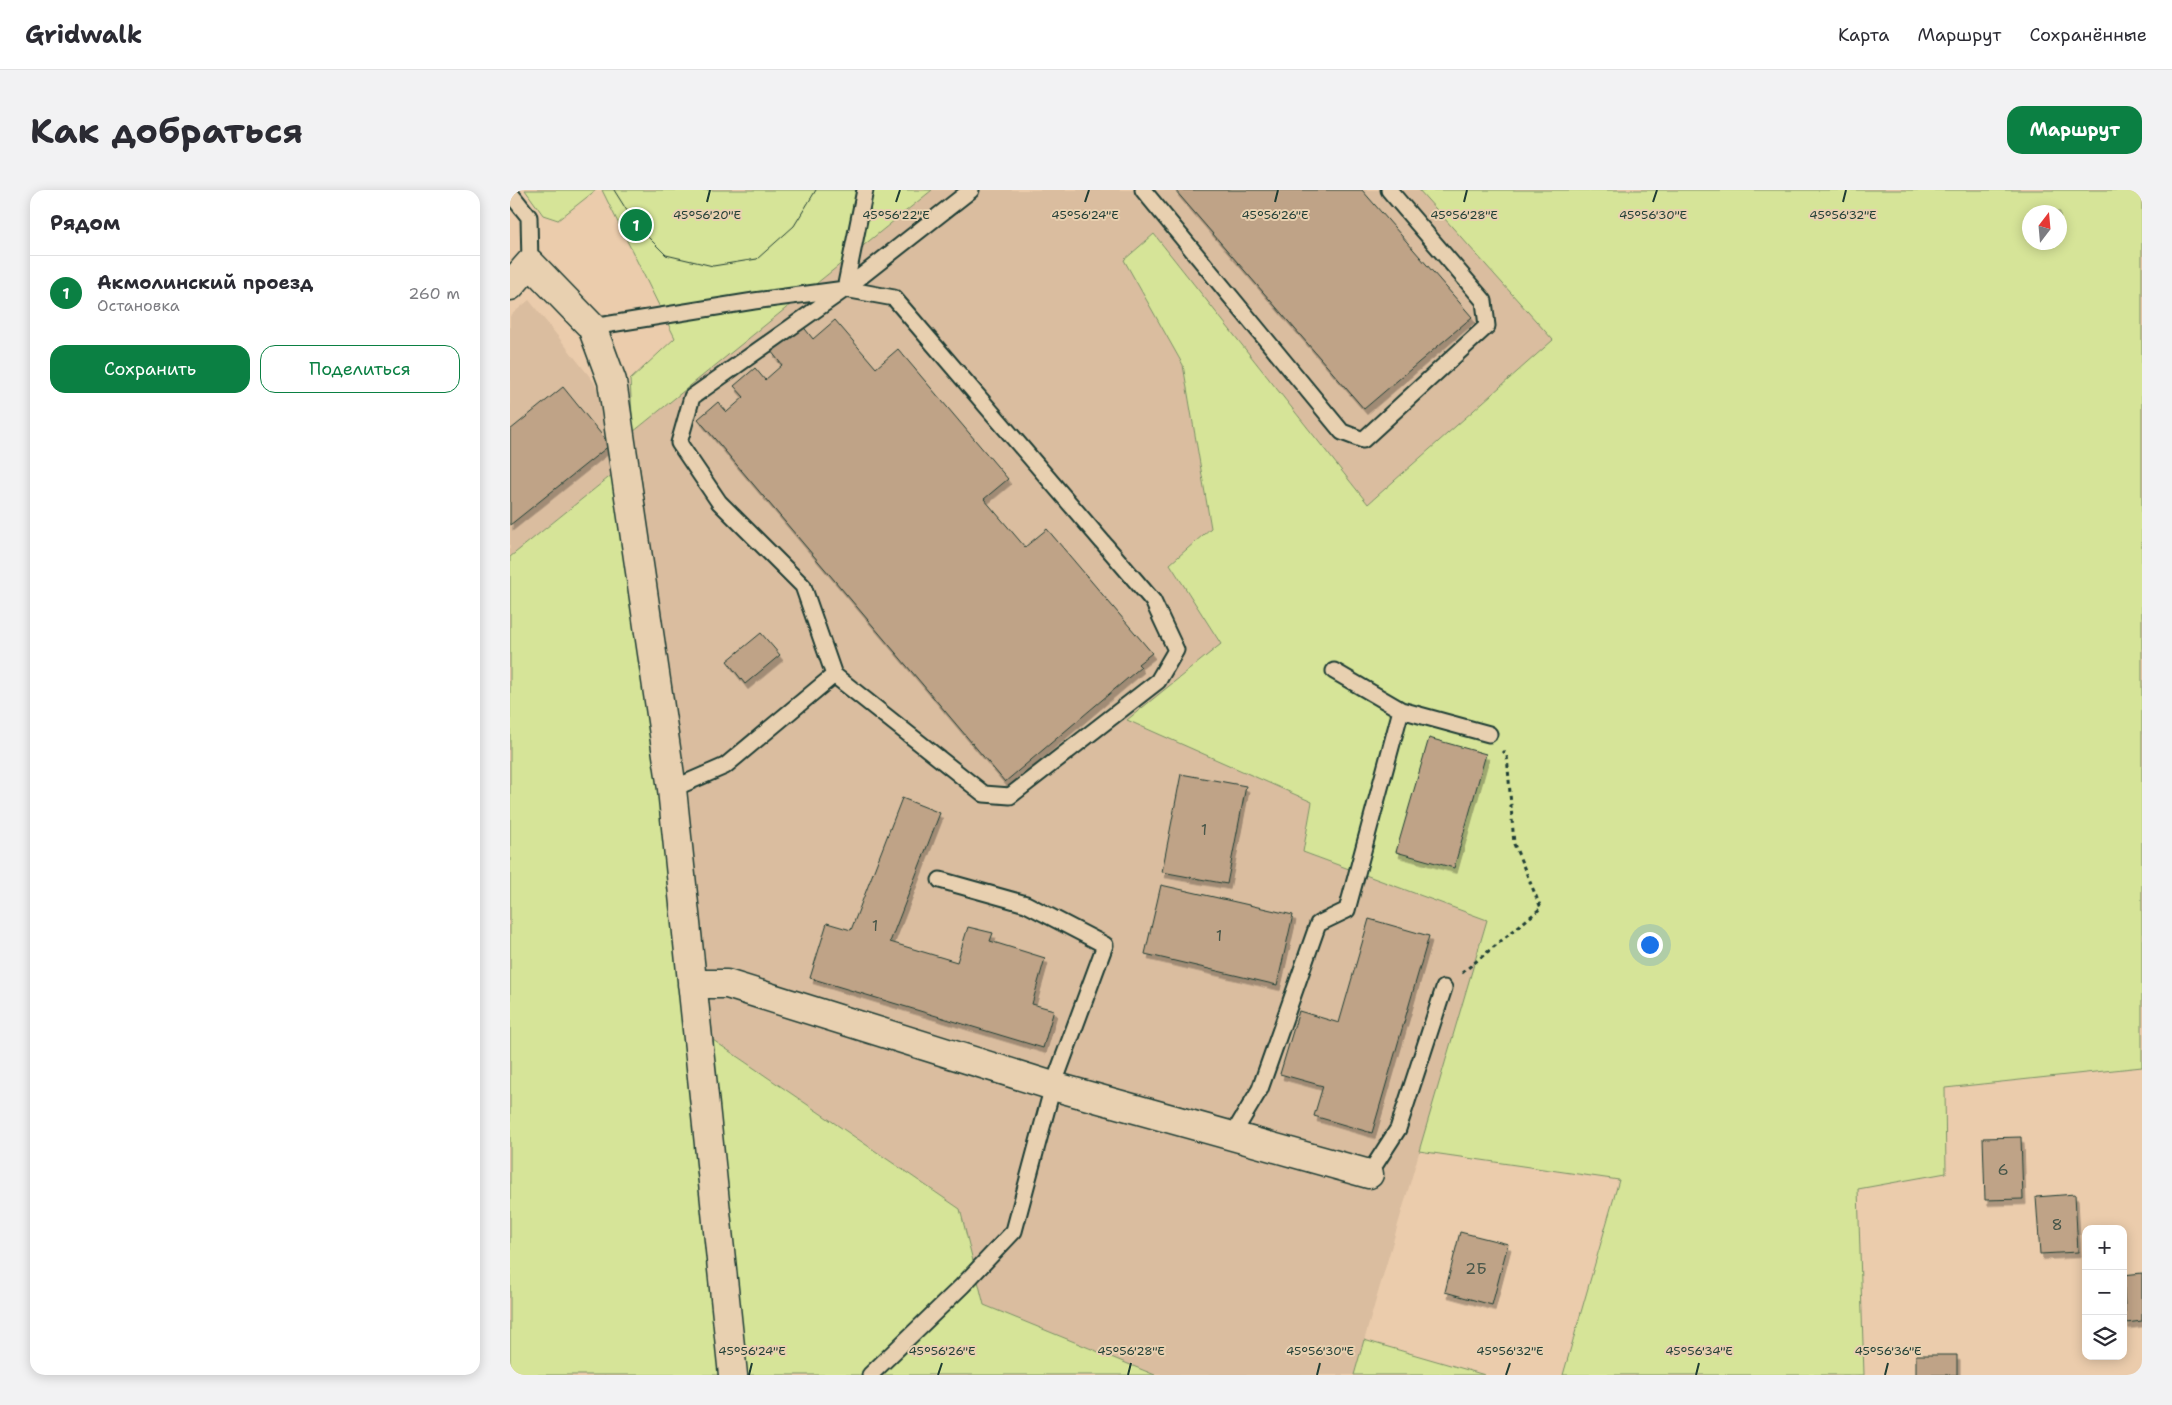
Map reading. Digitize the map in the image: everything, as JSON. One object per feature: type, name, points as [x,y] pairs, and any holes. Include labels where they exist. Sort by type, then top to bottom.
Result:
[{"type":"street","points":[[510,286],[530,263],[592,327],[612,382],[672,789],[733,1375]]},
{"type":"street","points":[[692,984],[727,984],[1054,1086],[1369,1174]]},
{"type":"lane","points":[[845,289],[865,190]]},
{"type":"lane","points":[[592,327],[754,300],[845,289],[894,298],[1153,601],[1176,650],[1158,680],[1010,796],[984,794],[834,675],[804,586],[719,502],[679,443],[692,397],[845,289],[971,190]]},
{"type":"lane","points":[[1143,190],[1342,432],[1363,440],[1487,326],[1484,300],[1389,190]]},
{"type":"lane","points":[[510,193],[529,217],[530,263]]},
{"type":"lane","points":[[1334,671],[1401,710],[1489,734]]},
{"type":"lane","points":[[672,789],[725,766],[834,675]]},
{"type":"lane","points":[[1232,1136],[1260,1089],[1318,924],[1347,910],[1401,710]]},
{"type":"lane","points":[[870,1375],[962,1286],[1014,1231],[1054,1086],[1105,945],[1026,904],[940,880]]},
{"type":"lane","points":[[1369,1174],[1398,1130],[1444,988]]},
{"type":"path","points":[[1444,988],[1541,908],[1514,844],[1507,756],[1489,734]]},
{"type":"shaded area","points":[[932,190],[1419,190],[1554,340],[1368,504],[1154,234],[1124,260],[1183,365],[1211,529],[1170,564],[1221,644],[1127,720],[1312,802],[1304,852],[1487,920],[1354,1375],[1155,1375],[984,1305],[960,1209],[713,1040],[690,822],[633,432]]},
{"type":"shaded area","points":[[529,300],[594,382],[607,412],[618,470],[510,557],[510,316]]},
{"type":"green space","points":[[525,190],[596,190],[558,220],[543,215]]},
{"type":"green space","points":[[602,190],[932,190],[633,432],[630,380],[675,338]]},
{"type":"green space","points":[[1419,190],[2142,190],[2142,1067],[1945,1088],[1946,1173],[1858,1189],[1864,1375],[1563,1375],[1619,1180],[1419,1151],[1487,920],[1303,852],[1312,802],[1127,720],[1221,644],[1170,564],[1211,528],[1183,365],[1124,260],[1154,234],[1368,504],[1553,340]]},
{"type":"green space","points":[[639,463],[690,822],[713,1040],[960,1209],[984,1305],[1155,1375],[512,1375],[510,1373],[510,557],[618,470]]},
{"type":"green space","points":[[1364,1340],[1485,1375],[1354,1375]]},
{"type":"building","points":[[1175,190],[1362,190],[1472,317],[1364,409]]},
{"type":"building","points":[[835,320],[876,368],[898,349],[1008,479],[984,499],[1025,547],[1047,529],[1152,653],[1138,664],[1141,667],[1005,782],[698,419],[718,402],[727,412],[744,397],[734,386],[755,368],[765,380],[782,365],[771,351],[802,325],[813,339]]},
{"type":"building","points":[[563,387],[610,445],[510,525],[510,430]]},
{"type":"building","points":[[761,633],[780,655],[745,684],[727,661]]},
{"type":"building","points":[[1429,738],[1486,754],[1454,868],[1396,852]]},
{"type":"building","points":[[1181,774],[1246,786],[1227,884],[1162,872]]},
{"type":"building","points":[[902,798],[940,813],[890,942],[957,962],[968,927],[993,933],[990,941],[1045,958],[1032,1004],[1054,1010],[1043,1048],[810,978],[827,923],[851,930]]},
{"type":"building","points":[[1161,885],[1293,915],[1277,985],[1145,954]]},
{"type":"building","points":[[1369,919],[1429,936],[1372,1133],[1314,1116],[1323,1086],[1280,1074],[1299,1011],[1339,1023]]},
{"type":"building","points":[[2021,1137],[2023,1199],[1985,1200],[1983,1138]]},
{"type":"building","points":[[2075,1194],[2078,1252],[2040,1254],[2036,1197]]},
{"type":"building","points":[[1460,1232],[1508,1244],[1492,1305],[1445,1292]]},
{"type":"building","points":[[2142,1273],[2142,1321],[2127,1323],[2127,1275]]},
{"type":"building","points":[[1916,1355],[1957,1355],[1957,1375],[1916,1375]]},
{"type":"tram line","points":[[614,190],[636,225],[666,255],[713,266],[757,259],[794,226],[816,190]]},
{"type":"place","name":"Акмолинский проезд","points":[[636,225]]}]
